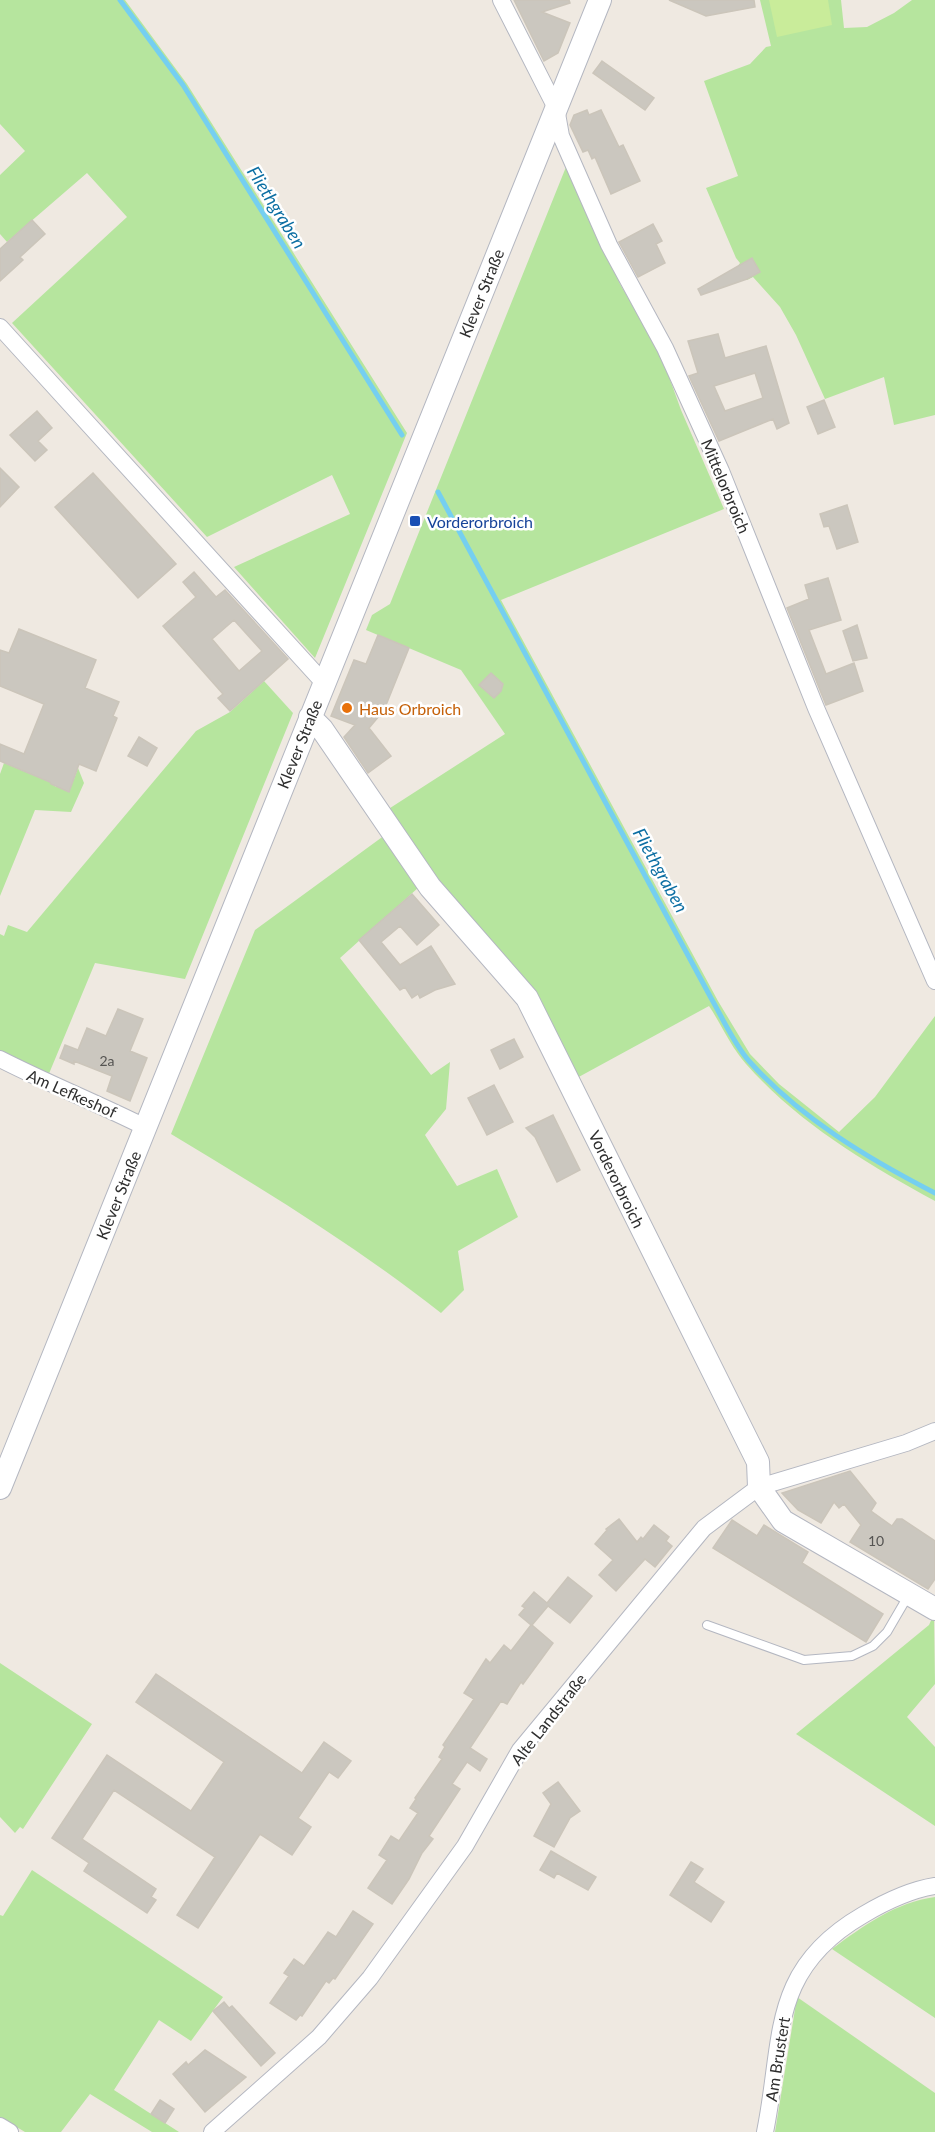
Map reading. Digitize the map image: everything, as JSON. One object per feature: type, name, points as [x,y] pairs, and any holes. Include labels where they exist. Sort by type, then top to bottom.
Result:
[{"type":"street","name":"Mittelorbroich","points":[[501,0],[556,108],[561,136],[609,245],[664,348],[721,471],[816,708],[935,981]]},
{"type":"street","name":"Klever Straße","points":[[0,1488],[600,0]]},
{"type":"street","points":[[0,327],[324,683]]},
{"type":"street","name":"Vorderorbroich","points":[[310,717],[322,729],[430,887],[527,998],[758,1462],[759,1487],[783,1521],[935,1609]]},
{"type":"street","name":"Am Lefkeshof","points":[[0,1059],[145,1127]]},
{"type":"street","name":"Alte Landstraße","points":[[212,2132],[319,2037],[370,1978],[465,1846],[520,1750],[704,1528],[759,1487],[906,1443],[935,1431]]},
{"type":"street","name":"Am Brustert","points":[[765,2132],[785,2007],[794,1982],[812,1956],[828,1938],[841,1928],[878,1906],[905,1894],[935,1886]]},
{"type":"street","points":[[0,2126],[10,2132]]},
{"type":"lane","points":[[707,1625],[804,1660],[852,1656],[873,1646],[887,1632],[910,1593]]},
{"type":"green space","points":[[0,0],[125,0],[187,84],[407,433],[315,658],[234,567],[350,514],[332,475],[207,537],[12,323],[127,217],[87,173],[7,242],[0,234],[0,175],[25,151],[0,124]]},
{"type":"green space","points":[[760,0],[841,0],[844,28],[867,27],[894,13],[912,0],[935,0],[935,415],[894,425],[884,377],[825,399],[796,335],[780,307],[753,277],[747,280],[738,266],[740,263],[706,188],[738,176],[704,81],[750,64],[766,47],[771,46]]},
{"type":"green space","points":[[769,0],[828,0],[832,25],[777,37]]},
{"type":"green space","points":[[566,167],[620,284],[660,352],[681,410],[724,509],[501,600],[718,1001],[750,1054],[779,1084],[839,1132],[875,1097],[935,1016],[935,1201],[834,1141],[788,1105],[746,1064],[709,1006],[575,1079],[431,877],[387,810],[505,734],[461,670],[366,630],[372,615],[390,604]]},
{"type":"green space","points":[[264,681],[293,713],[185,979],[95,963],[48,1076],[0,1052],[0,934],[4,936],[8,925],[27,932],[196,731],[230,712]]},
{"type":"green space","points":[[4,763],[50,782],[56,787],[66,776],[74,779],[78,768],[84,783],[71,812],[35,810],[0,896],[0,774]]},
{"type":"green space","points":[[385,835],[419,887],[340,958],[431,1075],[450,1062],[446,1109],[425,1135],[457,1186],[497,1169],[518,1217],[458,1251],[464,1290],[441,1313],[343,1242],[171,1134],[255,930]]},
{"type":"green space","points":[[934,1614],[935,1684],[907,1717],[935,1747],[935,1826],[796,1734],[929,1625]]},
{"type":"green space","points":[[0,1663],[92,1724],[23,1829],[20,1827],[15,1833],[0,1817]]},
{"type":"green space","points":[[32,1870],[223,1997],[191,2041],[159,2020],[114,2090],[179,2132],[152,2132],[90,2094],[61,2132],[25,2132],[0,2117],[0,1915],[3,1916]]},
{"type":"green space","points":[[935,1897],[935,2018],[832,1949],[880,1916],[907,1904]]},
{"type":"green space","points":[[797,1997],[935,2093],[935,2132],[775,2132]]},
{"type":"building","points":[[514,0],[569,0],[570,3],[542,12],[570,23],[558,53],[544,61]]},
{"type":"building","points":[[669,0],[754,0],[755,7],[706,16]]},
{"type":"building","points":[[602,61],[654,98],[645,110],[593,73]]},
{"type":"building","points":[[587,110],[589,115],[601,110],[619,147],[623,145],[640,181],[611,194],[595,157],[592,159],[588,150],[583,152],[570,125],[574,115]]},
{"type":"building","points":[[32,220],[45,234],[20,257],[23,260],[0,281],[0,249]]},
{"type":"building","points":[[653,224],[662,241],[656,244],[665,263],[638,277],[619,242]]},
{"type":"building","points":[[752,258],[760,272],[747,279],[701,295],[698,289]]},
{"type":"building","points":[[718,334],[725,358],[766,346],[789,423],[777,429],[773,419],[719,441],[689,376],[698,373],[688,341]],"holes":[[[755,373],[763,398],[725,411],[714,386]]]},
{"type":"building","points":[[824,400],[835,427],[818,434],[807,407]]},
{"type":"building","points":[[37,411],[52,428],[38,441],[47,450],[35,461],[10,435]]},
{"type":"building","points":[[0,468],[19,487],[0,507]]},
{"type":"building","points":[[93,473],[176,564],[138,598],[55,507]]},
{"type":"building","points":[[847,505],[858,542],[837,549],[829,526],[824,527],[820,514]]},
{"type":"building","points":[[194,572],[216,597],[225,590],[288,659],[230,711],[218,698],[223,694],[163,626],[196,597],[183,582]],"holes":[[[234,620],[262,651],[239,671],[212,639]]]},
{"type":"building","points":[[828,578],[841,620],[809,630],[826,674],[854,663],[863,691],[826,705],[787,608],[809,599],[805,585]]},
{"type":"building","points":[[857,625],[867,658],[853,661],[843,631]]},
{"type":"building","points":[[19,629],[96,660],[85,688],[119,702],[113,716],[117,718],[96,771],[79,764],[69,792],[0,761],[0,744],[24,754],[44,704],[0,686],[0,650],[9,653]]},
{"type":"building","points":[[378,635],[409,648],[384,710],[369,728],[391,756],[368,773],[344,737],[355,725],[331,716],[354,660],[366,664]]},
{"type":"building","points":[[491,673],[503,684],[501,691],[494,698],[479,685]]},
{"type":"building","points":[[139,737],[157,748],[147,766],[128,756]]},
{"type":"building","points":[[412,894],[439,925],[417,945],[400,926],[381,942],[400,965],[431,946],[455,984],[435,990],[420,998],[418,994],[412,998],[405,987],[400,990],[359,940]]},
{"type":"building","points":[[118,1009],[143,1019],[130,1051],[147,1058],[130,1101],[107,1091],[112,1076],[60,1058],[65,1045],[78,1050],[87,1028],[106,1036]]},
{"type":"building","points":[[514,1039],[523,1057],[500,1069],[491,1050]]},
{"type":"building","points":[[494,1085],[513,1122],[487,1135],[468,1098]]},
{"type":"building","points":[[553,1115],[580,1170],[557,1182],[535,1137],[526,1128]]},
{"type":"building","points":[[850,1471],[876,1503],[871,1511],[892,1526],[897,1519],[902,1519],[935,1541],[935,1579],[928,1589],[850,1542],[861,1525],[844,1504],[839,1508],[834,1502],[821,1523],[798,1510],[782,1493]]},
{"type":"building","points":[[619,1519],[637,1542],[641,1537],[643,1539],[654,1525],[669,1537],[666,1541],[672,1546],[655,1567],[645,1559],[616,1591],[599,1575],[613,1560],[595,1544],[606,1529]]},
{"type":"building","points":[[732,1520],[757,1536],[764,1525],[808,1552],[802,1563],[883,1614],[866,1642],[713,1548]]},
{"type":"building","points":[[568,1577],[592,1596],[570,1623],[548,1606],[532,1625],[553,1643],[523,1684],[521,1682],[507,1704],[501,1701],[470,1748],[487,1759],[480,1771],[467,1762],[452,1784],[460,1789],[429,1836],[433,1839],[422,1853],[409,1879],[392,1904],[368,1888],[387,1860],[379,1855],[391,1836],[399,1841],[418,1813],[410,1808],[442,1759],[439,1757],[445,1747],[443,1745],[474,1699],[464,1693],[486,1659],[490,1663],[504,1645],[511,1651],[531,1625],[519,1615],[525,1608],[522,1606],[534,1592],[547,1603]]},
{"type":"building","points":[[156,1674],[302,1773],[324,1742],[351,1761],[338,1778],[329,1772],[298,1818],[311,1827],[292,1855],[260,1834],[198,1928],[177,1915],[215,1857],[114,1790],[82,1839],[156,1889],[151,1897],[156,1900],[147,1913],[84,1871],[89,1863],[52,1838],[107,1755],[191,1811],[224,1762],[136,1702]]},
{"type":"building","points":[[558,1782],[580,1811],[570,1818],[554,1847],[534,1836],[551,1804],[543,1793]]},
{"type":"building","points":[[551,1851],[596,1877],[588,1890],[557,1873],[554,1878],[540,1870]]},
{"type":"building","points":[[691,1862],[703,1869],[694,1882],[724,1902],[711,1922],[670,1895]]},
{"type":"building","points":[[353,1911],[373,1924],[335,1979],[333,1978],[329,1983],[326,1981],[302,2016],[300,2015],[296,2020],[270,2003],[289,1976],[284,1973],[294,1959],[304,1966],[328,1932],[336,1937]]},
{"type":"building","points":[[224,2002],[229,2008],[232,2006],[275,2053],[261,2066],[213,2011]]},
{"type":"building","points":[[205,2050],[246,2077],[205,2112],[173,2074]]},
{"type":"building","points":[[160,2100],[174,2109],[165,2123],[151,2114]]},
{"type":"waterway","name":"Fliethgraben","points":[[120,0],[183,85],[402,435]]},
{"type":"waterway","name":"Fliethgraben","points":[[438,492],[733,1039],[749,1061],[769,1082],[812,1119],[884,1166],[935,1193]]},
{"type":"place","name":"Vorderorbroich","points":[[415,521]]},
{"type":"place","name":"Haus Orbroich","points":[[347,708]]}]
